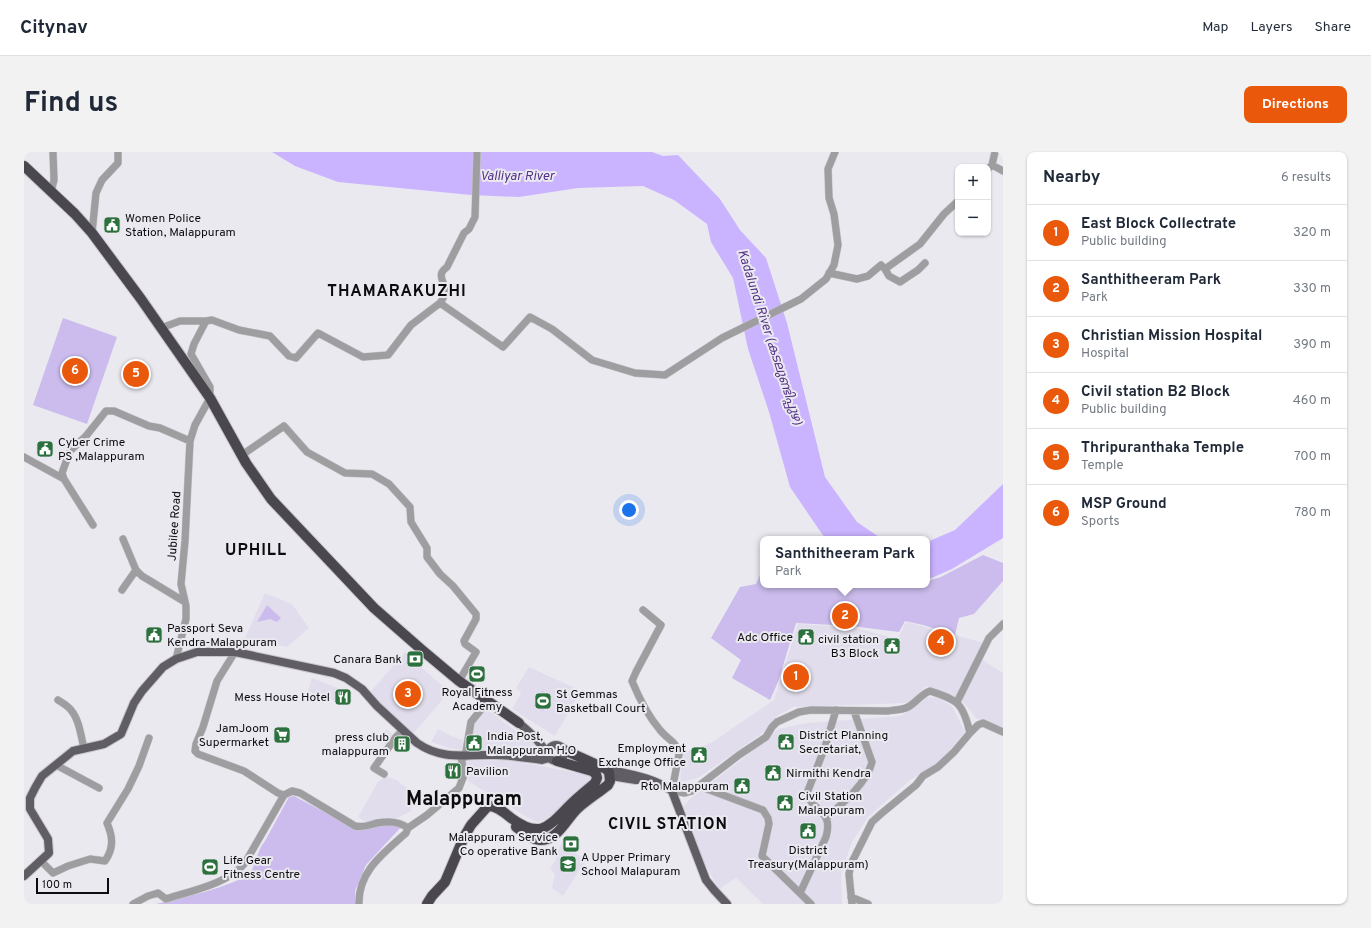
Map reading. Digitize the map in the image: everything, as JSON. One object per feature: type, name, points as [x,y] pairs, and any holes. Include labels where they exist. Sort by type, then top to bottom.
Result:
[{"type":"highway","points":[[24,166],[75,214],[92,233],[141,299],[210,398],[246,463],[271,499],[374,608],[459,681],[519,723]]},
{"type":"highway","points":[[482,812],[490,809],[498,813],[530,837],[540,840],[556,834],[577,809],[610,782],[608,773],[558,747]]},
{"type":"highway","points":[[427,904],[445,882],[471,824],[488,806],[496,808],[518,824],[538,830],[547,827],[554,822],[571,804],[595,783],[597,778],[596,774],[592,771],[552,758]]},
{"type":"main road","points":[[24,876],[49,852],[48,839],[30,810],[30,798],[42,776],[74,751],[104,744],[120,734],[134,703],[158,671],[176,659],[197,652],[235,652],[334,673],[346,678],[362,689],[377,706],[423,747],[444,754],[463,756],[495,755],[542,760],[563,756],[558,747],[519,723]]},
{"type":"main road","points":[[519,723],[536,738],[552,758]]},
{"type":"main road","points":[[552,758],[549,749],[558,747]]},
{"type":"main road","points":[[608,773],[636,775],[662,784],[672,791],[706,880],[727,904]]},
{"type":"street","points":[[51,192],[54,180],[53,152]]},
{"type":"street","points":[[92,233],[96,193],[102,180],[118,163],[118,152]]},
{"type":"street","points":[[161,328],[180,321],[212,320],[239,330],[270,336],[289,356],[296,358],[318,333],[363,357],[388,355],[411,325],[440,303],[444,295],[445,289],[441,275],[442,270],[446,267],[464,233],[469,229],[475,217],[474,202],[477,152]]},
{"type":"street","points":[[440,303],[503,346],[530,316],[552,329],[592,360],[635,373],[665,375],[722,338],[801,299],[826,279],[834,265],[838,245],[834,214],[829,198],[828,169],[836,152]]},
{"type":"street","points":[[991,164],[995,152]]},
{"type":"street","points":[[991,167],[1003,171]]},
{"type":"street","points":[[886,269],[920,244],[944,214],[955,204]]},
{"type":"street","points":[[829,274],[856,279],[868,276],[881,265],[886,269],[889,276],[900,282],[918,270],[925,263]]},
{"type":"street","points":[[206,321],[194,344],[191,354],[210,388],[210,398]]},
{"type":"street","name":"Jubilee Road","points":[[176,659],[186,619],[185,602],[181,584],[186,540],[190,441],[195,425],[210,398]]},
{"type":"street","points":[[93,525],[64,480],[62,473],[70,451],[86,436],[106,411],[114,411],[190,441]]},
{"type":"street","points":[[242,455],[284,426],[307,452],[345,474],[372,474],[389,484],[410,507],[411,522],[427,548],[427,557],[440,574],[453,586],[476,614],[476,620],[464,641],[465,644],[476,652],[459,681]]},
{"type":"street","points":[[24,457],[64,480]]},
{"type":"street","points":[[122,539],[136,570],[142,576],[185,602]]},
{"type":"street","points":[[122,590],[136,570]]},
{"type":"street","points":[[644,610],[661,625],[632,681],[640,699],[654,722],[678,749],[679,754],[672,791],[686,794],[699,786],[739,755],[766,737],[772,727],[778,722],[799,712],[811,710],[888,711],[908,707],[926,692],[930,691],[957,702],[962,708],[970,733]]},
{"type":"street","points":[[957,702],[989,638],[1003,624]]},
{"type":"street","points":[[235,652],[217,681],[203,727],[196,744],[196,751],[198,754],[244,771],[278,793],[284,795]]},
{"type":"street","points":[[58,700],[70,708],[79,728],[84,749]]},
{"type":"street","points":[[360,904],[359,894],[362,882],[369,870],[406,832],[408,828],[427,815],[459,788],[464,775],[463,756],[471,722],[488,701]]},
{"type":"street","points":[[800,893],[829,828],[826,818],[808,799],[807,793],[836,710]]},
{"type":"street","points":[[826,818],[860,785],[870,770],[872,762],[854,711]]},
{"type":"street","points":[[868,904],[851,901],[849,874],[851,864],[872,822],[916,785],[923,776],[938,767],[954,752],[978,725],[983,723],[1003,732]]},
{"type":"street","points":[[384,774],[374,768],[396,737],[403,730]]},
{"type":"street","points":[[41,861],[53,873],[68,866],[90,859],[105,861],[110,854],[112,836],[107,822],[131,783],[149,738]]},
{"type":"street","points":[[56,764],[99,788]]},
{"type":"street","points":[[699,786],[763,810],[768,818],[769,824],[762,856],[811,904]]},
{"type":"street","points":[[134,904],[148,896],[158,893],[166,899],[212,884],[238,871],[245,863],[284,795],[288,792],[292,791],[300,793],[355,826],[363,828],[378,823],[398,822],[408,828]]},
{"type":"shaded area","points":[[63,318],[117,337],[87,424],[33,405]]},
{"type":"shaded area","points":[[983,555],[1003,563],[1003,581],[974,614],[959,618],[955,635],[905,621],[899,632],[851,626],[796,623],[778,682],[770,700],[732,678],[741,660],[711,638],[740,587],[756,584],[760,575],[760,588],[930,588],[930,580],[941,577]]},
{"type":"shaded area","points":[[265,593],[292,604],[309,628],[287,647],[245,638]]},
{"type":"shaded area","points":[[267,605],[281,618],[277,622],[270,619],[257,622]]},
{"type":"shaded area","points":[[906,622],[984,643],[978,657],[1003,673],[1003,730],[976,718],[964,703],[940,690],[926,686],[911,701],[906,703],[793,707],[777,716],[764,732],[698,778],[680,782],[683,753],[711,743],[774,700],[798,624],[856,628],[898,639]]},
{"type":"shaded area","points":[[405,652],[449,692],[413,734],[367,696]]},
{"type":"shaded area","points":[[529,667],[581,691],[555,736],[512,709],[521,693],[516,688]]},
{"type":"shaded area","points":[[312,678],[346,691],[344,698],[337,695],[335,701],[308,691]]},
{"type":"shaded area","name":"St Gemmas Basketball Court","points":[[542,691],[551,696],[543,711],[534,706]]},
{"type":"shaded area","name":"Civil Station Malappuram","points":[[926,697],[938,698],[952,706],[965,732],[942,760],[910,780],[868,817],[852,842],[841,873],[842,904],[763,904],[736,878],[719,889],[704,862],[690,829],[683,807],[690,799],[759,746],[778,729],[807,723],[901,716]]},
{"type":"shaded area","points":[[484,707],[539,748],[539,755],[507,749],[468,750],[474,720]]},
{"type":"shaded area","points":[[386,729],[395,736],[389,746],[379,740]]},
{"type":"shaded area","points":[[438,729],[463,740],[462,750],[449,748],[431,742]]},
{"type":"shaded area","points":[[506,760],[587,775],[590,777],[591,781],[589,785],[546,819],[537,822],[468,781],[465,761]]},
{"type":"shaded area","points":[[385,776],[397,780],[415,793],[411,811],[391,821],[369,824],[358,817],[378,782]]},
{"type":"shaded area","points":[[294,796],[356,829],[390,825],[401,827],[366,865],[355,891],[355,904],[156,904],[220,887],[243,877],[250,872],[260,848],[289,797]]},
{"type":"shaded area","name":"A Upper Primary School Malapuram","points":[[567,834],[580,840],[575,853],[586,860],[563,896],[552,888],[555,874],[550,869]]},
{"type":"water","name":"Valliyar River","points":[[272,152],[652,152],[663,156],[678,155],[720,199],[740,230],[766,258],[787,323],[825,477],[857,522],[878,536],[824,536],[790,487],[769,412],[748,349],[733,278],[711,242],[707,224],[674,200],[643,186],[578,188],[519,197],[471,195],[338,182],[295,166]]},
{"type":"water","points":[[1003,484],[1003,538],[952,569],[930,579],[930,541],[955,530]]},
{"type":"place","name":"Women Police Station, Malappuram","points":[[112,225]]},
{"type":"place","name":"MSP Ground","points":[[75,371]]},
{"type":"place","name":"Thripuranthaka Temple","points":[[136,374]]},
{"type":"place","name":"Cyber Crime PS ,Malappuram","points":[[45,449]]},
{"type":"place","name":"Santhitheeram Park","points":[[845,616]]},
{"type":"place","name":"Passport Seva Kendra-Malappuram","points":[[154,635]]},
{"type":"place","name":"Adc Office","points":[[806,637]]},
{"type":"place","name":"Civil station B2 Block","points":[[941,642]]},
{"type":"place","name":"civil station B3 Block","points":[[892,646]]},
{"type":"place","name":"Canara Bank","points":[[415,659]]},
{"type":"place","name":"Royal Fitness Academy","points":[[477,674]]},
{"type":"place","name":"East Block Collectrate","points":[[796,677]]},
{"type":"place","name":"Christian Mission Hospital","points":[[408,694]]},
{"type":"place","name":"Mess House Hotel","points":[[343,697]]},
{"type":"place","name":"St Gemmas Basketball Court","points":[[543,701]]},
{"type":"place","name":"JamJoom Supermarket","points":[[282,735]]},
{"type":"place","name":"District Planning Secretariat,","points":[[786,742]]},
{"type":"place","name":"India Post, Malappuram H.O","points":[[474,743]]},
{"type":"place","name":"press club malappuram","points":[[402,744]]},
{"type":"place","name":"Employment Exchange Office","points":[[699,755]]},
{"type":"place","name":"Pavilion","points":[[453,771]]},
{"type":"place","name":"Nirmithi Kendra","points":[[773,773]]},
{"type":"place","name":"Rto Malappuram","points":[[742,786]]},
{"type":"place","name":"Civil Station Malappuram","points":[[785,803]]},
{"type":"place","name":"District Treasury(Malappuram)","points":[[808,831]]},
{"type":"place","name":"Malappuram Service Co operative Bank","points":[[571,844]]},
{"type":"place","name":"A Upper Primary School Malapuram","points":[[568,864]]},
{"type":"place","name":"Life Gear Fitness Centre","points":[[210,867]]},
{"type":"district","name":"THAMARAKUZHI","points":[[397,290]]},
{"type":"district","name":"UPHILL","points":[[256,549]]},
{"type":"district","name":"Malappuram","points":[[464,798]]},
{"type":"district","name":"CIVIL STATION","points":[[668,823]]},
{"type":"water label","name":"Kadalundi River (കടലുണ്ടിപ്പുഴ)","points":[[771,337]]}]
